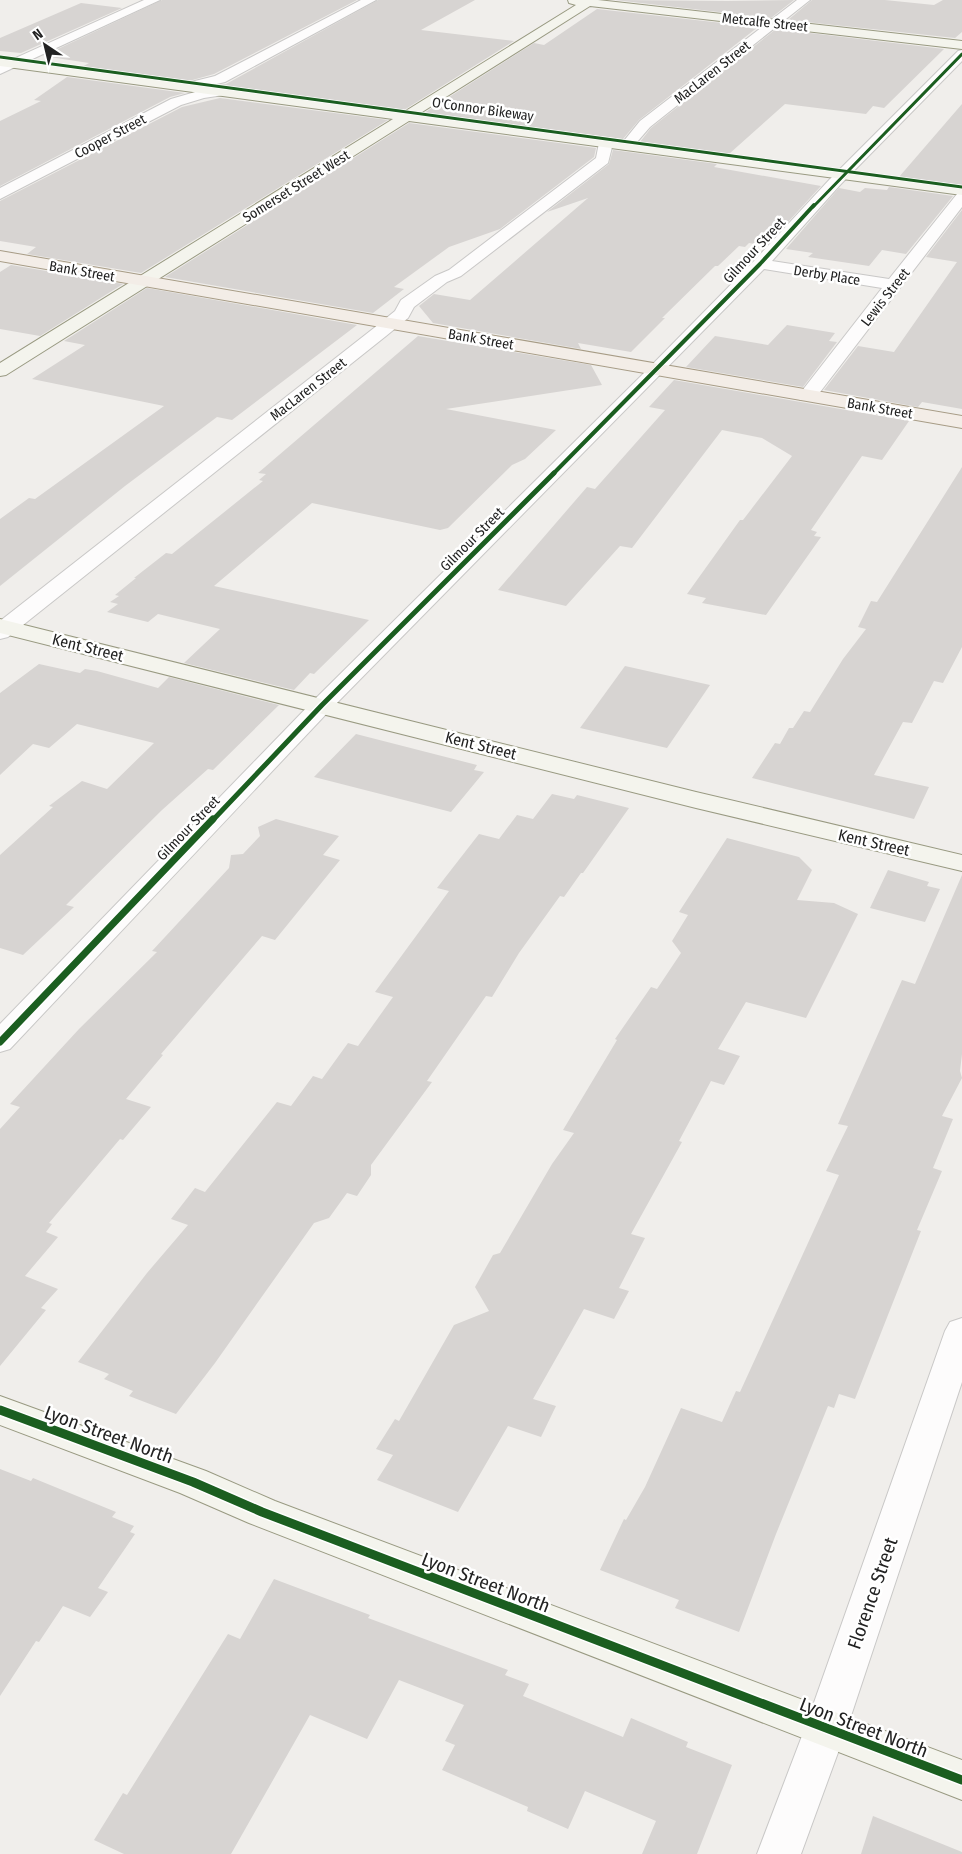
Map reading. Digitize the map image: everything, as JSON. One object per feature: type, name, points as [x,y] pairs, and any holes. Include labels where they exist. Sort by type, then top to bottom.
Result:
[{"type":"main road","name":"Metcalfe Street","points":[[568,0],[962,44]]},
{"type":"main road","name":"Somerset Street West","points":[[0,371],[590,1]]},
{"type":"main road","points":[[7,63],[962,192]]},
{"type":"main road","name":"Bank Street","points":[[0,256],[962,422]]},
{"type":"main road","name":"Kent Street","points":[[2,628],[322,705],[696,800],[962,863]]},
{"type":"main road","name":"Lyon Street North","points":[[0,1410],[194,1482],[272,1516],[962,1780]]},
{"type":"street","points":[[0,70],[7,63],[154,0]]},
{"type":"street","points":[[184,86],[220,79],[370,0]]},
{"type":"street","name":"MacLaren Street","points":[[634,147],[630,142],[645,124],[804,0]]},
{"type":"street","name":"Gilmour Street","points":[[0,1042],[322,705],[656,370],[760,264],[842,175],[962,54]]},
{"type":"street","name":"Cooper Street","points":[[0,194],[162,109],[188,98],[225,91]]},
{"type":"street","name":"MacLaren Street","points":[[2,628],[402,314],[407,304],[441,278],[455,273],[603,160],[606,143]]},
{"type":"street","name":"Lewis Street","points":[[807,396],[962,197]]},
{"type":"street","name":"Derby Place","points":[[760,264],[894,285]]},
{"type":"street","name":"Florence Street","points":[[779,1854],[826,1728],[962,1331]]},
{"type":"building","points":[[162,0],[357,0],[214,74],[189,81],[82,67],[89,63],[43,56]]},
{"type":"building","points":[[378,0],[475,0],[421,30],[514,41],[404,110],[219,85],[226,84]]},
{"type":"building","points":[[615,0],[727,1],[794,0],[771,18]]},
{"type":"building","points":[[812,0],[885,0],[934,5],[943,0],[962,0],[962,32],[955,38],[788,20]]},
{"type":"building","points":[[81,3],[122,8],[21,53],[0,51],[0,38]]},
{"type":"building","points":[[597,9],[758,27],[639,120],[623,139],[424,113],[534,43],[544,45]]},
{"type":"building","points":[[776,29],[944,49],[884,108],[873,106],[866,114],[785,104],[729,154],[640,142],[651,128]]},
{"type":"building","points":[[67,77],[185,93],[170,97],[0,186],[0,121],[41,101],[34,100]]},
{"type":"building","points":[[220,98],[388,120],[141,273],[27,254],[36,247],[0,241],[0,201],[182,107]]},
{"type":"building","points":[[962,104],[962,185],[899,177]]},
{"type":"building","points":[[409,123],[596,148],[594,157],[500,229],[449,247],[394,287],[404,289],[373,313],[165,277]]},
{"type":"building","points":[[613,150],[717,164],[714,167],[821,186],[766,246],[749,243],[745,247],[739,246],[718,266],[715,266],[662,318],[665,318],[631,352],[578,343],[581,349],[433,323],[419,306],[434,294],[470,300],[588,198],[547,212],[609,164]]},
{"type":"building","points":[[889,187],[953,196],[906,254],[882,250],[869,266],[808,257],[813,253],[786,249],[839,188],[860,192],[865,188],[887,190]]},
{"type":"building","points":[[962,210],[962,409],[922,402],[918,407],[824,390],[858,346],[894,352],[957,262],[926,257]]},
{"type":"building","points":[[11,265],[123,284],[40,336],[0,329],[0,272]]},
{"type":"building","points":[[147,288],[357,325],[232,420],[217,417],[125,486],[0,586],[0,519],[29,498],[35,499],[164,406],[32,379],[85,345],[64,341]]},
{"type":"building","points":[[787,325],[835,333],[829,341],[837,342],[803,387],[686,367],[715,336],[768,345]]},
{"type":"building","points":[[418,336],[591,365],[602,385],[446,409],[556,430],[525,459],[512,465],[448,528],[440,530],[312,503],[214,586],[369,620],[314,674],[310,673],[294,690],[184,663],[220,629],[158,614],[148,622],[107,612],[118,604],[110,602],[119,596],[115,595],[136,578],[134,578],[166,553],[172,554],[263,481],[259,480],[266,474],[258,473]]},
{"type":"building","points":[[674,380],[909,421],[882,460],[862,456],[811,530],[817,532],[814,536],[821,537],[766,615],[702,603],[706,598],[687,594],[740,520],[743,520],[792,456],[762,438],[722,430],[632,548],[620,546],[566,606],[498,590],[587,487],[595,489],[665,410],[649,407]]},
{"type":"building","points":[[962,467],[962,647],[943,683],[934,681],[912,723],[903,722],[874,775],[929,787],[914,819],[752,778],[775,743],[780,744],[789,728],[793,728],[804,711],[810,712],[843,659],[866,629],[858,627],[871,601],[877,602]]},
{"type":"building","points":[[39,664],[80,673],[85,669],[97,671],[158,688],[169,677],[279,705],[213,770],[208,769],[162,810],[66,905],[74,907],[23,955],[0,948],[0,855],[53,807],[49,806],[82,781],[107,789],[154,743],[77,724],[49,748],[33,744],[0,775],[0,693]]},
{"type":"building","points":[[625,666],[710,685],[667,748],[580,728]]},
{"type":"building","points":[[356,734],[477,765],[474,770],[484,772],[451,812],[314,777]]},
{"type":"building","points":[[552,794],[574,799],[577,795],[629,808],[583,873],[581,873],[564,897],[560,896],[519,953],[492,997],[486,996],[427,1081],[432,1082],[371,1165],[371,1175],[357,1196],[347,1193],[329,1218],[314,1223],[215,1363],[176,1414],[129,1396],[133,1391],[104,1379],[109,1374],[78,1362],[147,1273],[188,1225],[171,1219],[195,1188],[205,1192],[277,1102],[291,1106],[313,1076],[322,1079],[348,1043],[358,1046],[393,997],[375,992],[449,891],[437,888],[479,834],[499,839],[517,815],[533,819]]},
{"type":"building","points":[[276,819],[339,836],[323,855],[340,860],[275,940],[262,936],[161,1054],[163,1055],[126,1099],[151,1107],[123,1140],[120,1139],[49,1223],[52,1224],[46,1232],[58,1237],[25,1276],[58,1289],[41,1308],[46,1310],[0,1366],[0,1129],[20,1107],[10,1104],[79,1029],[157,952],[152,951],[229,868],[231,855],[243,854],[260,836],[258,827]]},
{"type":"building","points":[[727,838],[799,857],[812,870],[797,900],[834,903],[858,914],[806,1018],[746,1002],[718,1049],[740,1056],[724,1085],[711,1081],[679,1141],[682,1142],[631,1234],[645,1238],[619,1288],[629,1291],[614,1319],[584,1309],[533,1399],[556,1406],[541,1437],[508,1426],[458,1512],[377,1480],[393,1455],[376,1449],[395,1419],[399,1421],[454,1325],[489,1311],[475,1287],[493,1255],[500,1253],[552,1164],[574,1133],[563,1130],[617,1040],[615,1039],[651,987],[657,989],[681,953],[672,941],[688,915],[679,912]]},
{"type":"building","points":[[888,870],[929,882],[927,886],[940,889],[925,922],[870,908]]},
{"type":"building","points":[[962,875],[962,1054],[960,1071],[962,1078],[942,1116],[953,1119],[933,1168],[942,1171],[917,1230],[921,1231],[855,1399],[839,1394],[834,1408],[828,1406],[739,1632],[675,1608],[679,1600],[600,1570],[624,1519],[626,1520],[645,1487],[681,1408],[722,1422],[736,1391],[740,1392],[839,1175],[826,1171],[848,1126],[838,1124],[902,980],[915,984]]},
{"type":"building","points":[[0,1469],[31,1481],[33,1478],[116,1512],[112,1517],[134,1526],[130,1532],[135,1534],[98,1588],[108,1592],[90,1617],[63,1606],[39,1642],[36,1641],[0,1696]]},
{"type":"building","points":[[274,1579],[370,1615],[368,1618],[508,1670],[505,1675],[529,1684],[523,1696],[623,1737],[631,1718],[688,1742],[686,1747],[732,1765],[697,1854],[642,1854],[656,1821],[585,1791],[568,1829],[527,1811],[528,1807],[442,1770],[455,1745],[445,1741],[464,1705],[399,1680],[367,1739],[310,1715],[231,1854],[124,1854],[94,1840],[123,1793],[127,1795],[228,1634],[240,1639]]},
{"type":"building","points":[[873,1816],[962,1852],[962,1854],[861,1854]]},
{"type":"cycle path","points":[[0,1042],[322,705],[647,380],[760,264],[835,182],[962,54]]},
{"type":"cycle path","name":"O'Connor Bikeway","points":[[0,57],[962,187]]},
{"type":"cycle path","points":[[0,1410],[193,1482],[262,1512],[962,1780]]}]
